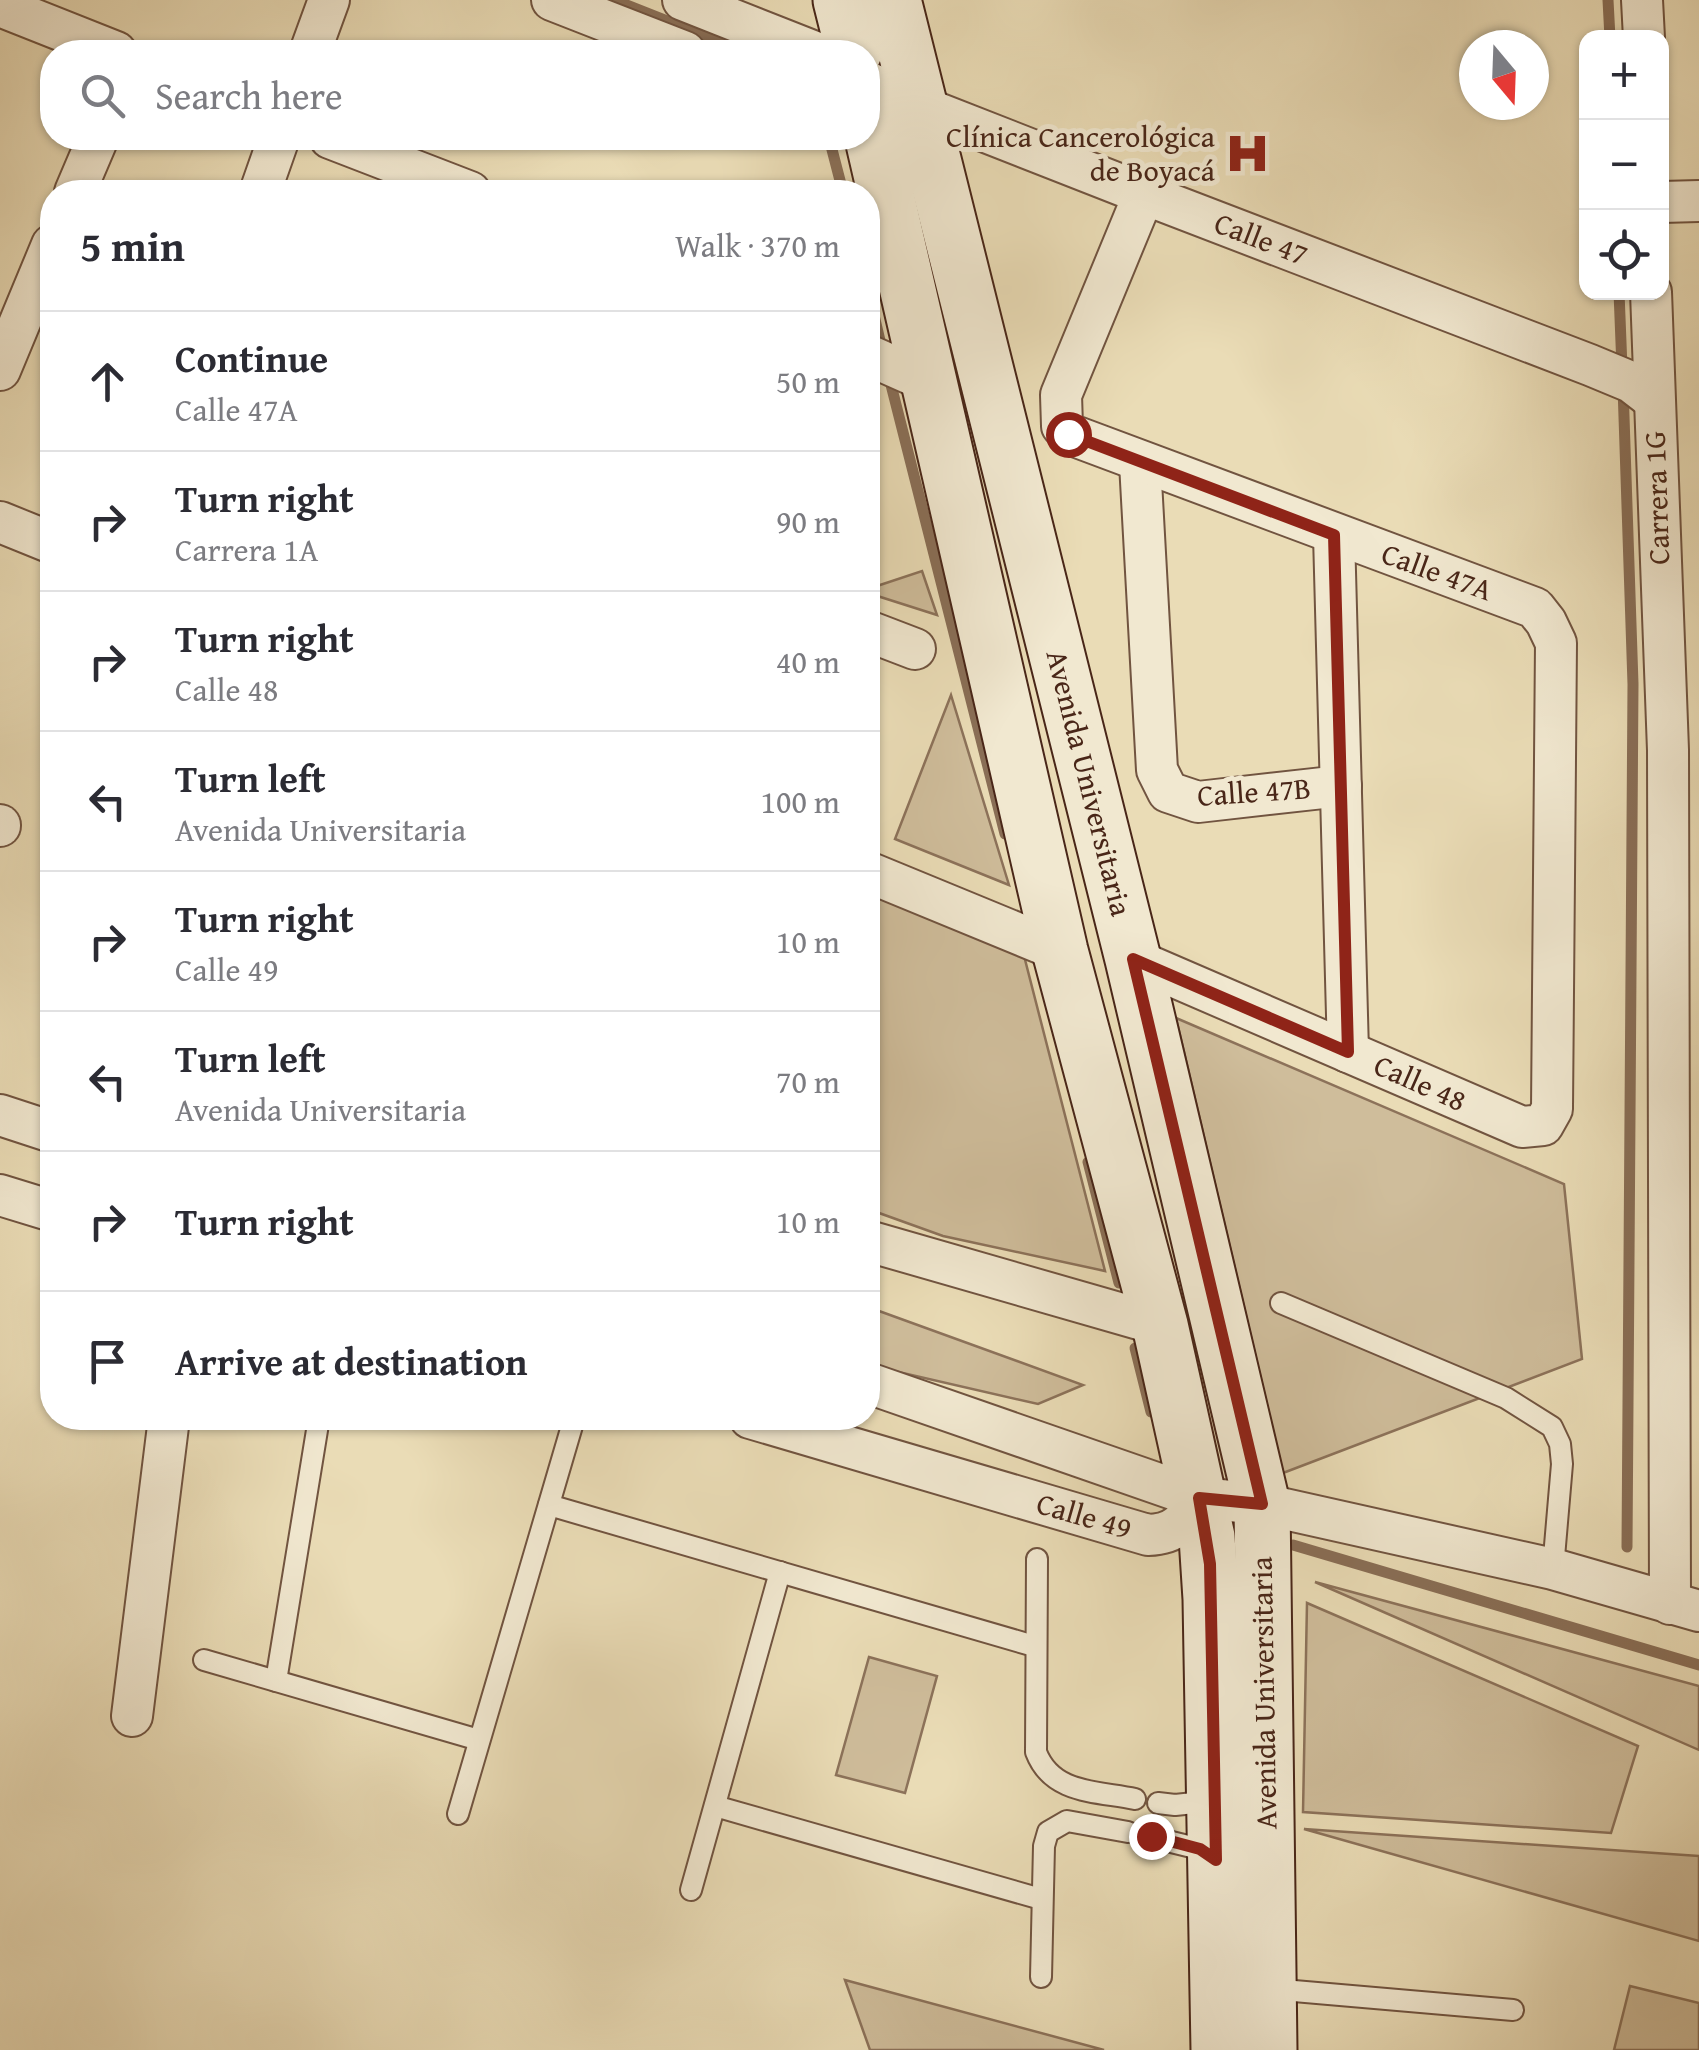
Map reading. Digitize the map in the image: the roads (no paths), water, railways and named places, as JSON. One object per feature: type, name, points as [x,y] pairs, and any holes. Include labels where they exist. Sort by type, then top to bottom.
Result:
[{"type":"main road","points":[[841,0],[851,40]]},
{"type":"main road","name":"Avenida Universitaria","points":[[880,96],[893,0]]},
{"type":"main road","name":"Avenida Universitaria","points":[[880,118],[1133,959],[1262,1504],[1269,2050]]},
{"type":"main road","name":"Avenida Universitaria","points":[[880,121],[932,383],[1060,951],[1160,1325],[1199,1498],[1210,1564],[1219,2050]]},
{"type":"street","points":[[314,40],[329,0]]},
{"type":"street","points":[[552,0],[654,40]]},
{"type":"street","points":[[683,0],[785,40]]},
{"type":"street","points":[[1642,0],[1644,30]]},
{"type":"street","points":[[0,6],[86,40]]},
{"type":"street","name":"Calle 47","points":[[880,112],[1144,194],[1590,366],[1642,390]]},
{"type":"street","points":[[79,180],[93,150]]},
{"type":"street","points":[[264,180],[275,150]]},
{"type":"street","points":[[361,150],[439,180]]},
{"type":"street","name":"Calle 47A","points":[[1144,194],[1061,394],[1062,426],[1068,434],[1535,608],[1556,643],[1552,1108],[1542,1125]]},
{"type":"street","points":[[1669,202],[1699,202]]},
{"type":"street","points":[[0,370],[40,274]]},
{"type":"street","name":"Carrera 1G","points":[[1650,300],[1642,390],[1683,750],[1685,1608]]},
{"type":"street","points":[[880,360],[932,383]]},
{"type":"street","name":"Calle 47B","points":[[1140,463],[1157,770],[1168,792],[1198,802],[1341,786]]},
{"type":"street","points":[[0,522],[40,538]]},
{"type":"street","points":[[1334,535],[1348,1052]]},
{"type":"street","points":[[880,636],[915,649]]},
{"type":"street","points":[[880,877],[1060,951]]},
{"type":"street","name":"Calle 48","points":[[1133,959],[1522,1127],[1542,1125]]},
{"type":"street","points":[[0,1116],[40,1128]]},
{"type":"street","points":[[0,1195],[40,1207]]},
{"type":"street","points":[[880,1243],[1160,1325]]},
{"type":"street","points":[[880,1387],[1199,1498],[1262,1504],[1553,1569],[1685,1608]]},
{"type":"street","points":[[132,1716],[168,1430]]},
{"type":"street","name":"Calle 49","points":[[791,1430],[1148,1535],[1168,1534],[1182,1525],[1199,1498]]},
{"type":"lane","points":[[1281,1303],[1506,1398],[1552,1427],[1560,1444],[1562,1464],[1553,1569]]},
{"type":"lane","points":[[276,1681],[317,1430]]},
{"type":"lane","points":[[458,1814],[571,1430]]},
{"type":"lane","points":[[549,1505],[1034,1646]]},
{"type":"lane","points":[[1037,1559],[1036,1752],[1042,1767],[1062,1784],[1135,1799]]},
{"type":"lane","points":[[691,1890],[780,1572]]},
{"type":"lane","points":[[204,1660],[480,1740]]},
{"type":"lane","points":[[1158,1803],[1215,1801]]},
{"type":"lane","points":[[715,1806],[1042,1899]]},
{"type":"lane","points":[[1042,1978],[1044,1839],[1059,1822],[1128,1832]]},
{"type":"lane","points":[[1151,1836],[1200,1849],[1216,1860]]},
{"type":"lane","points":[[1269,1989],[1514,2010]]},
{"type":"waterway","points":[[614,0],[716,40]]},
{"type":"waterway","points":[[1608,0],[1610,30]]},
{"type":"waterway","points":[[832,150],[840,180]]},
{"type":"waterway","points":[[1619,300],[1622,368]]},
{"type":"waterway","points":[[880,341],[882,349]]},
{"type":"waterway","points":[[889,377],[1005,834]]},
{"type":"waterway","points":[[1623,387],[1633,684],[1627,1547]]},
{"type":"waterway","points":[[1088,1162],[1119,1283]]},
{"type":"waterway","points":[[1135,1348],[1151,1412]]},
{"type":"waterway","points":[[1293,1545],[1699,1665]]},
{"type":"place","name":"Clínica Cancerológica de Boyacá","points":[[1248,154]]}]
